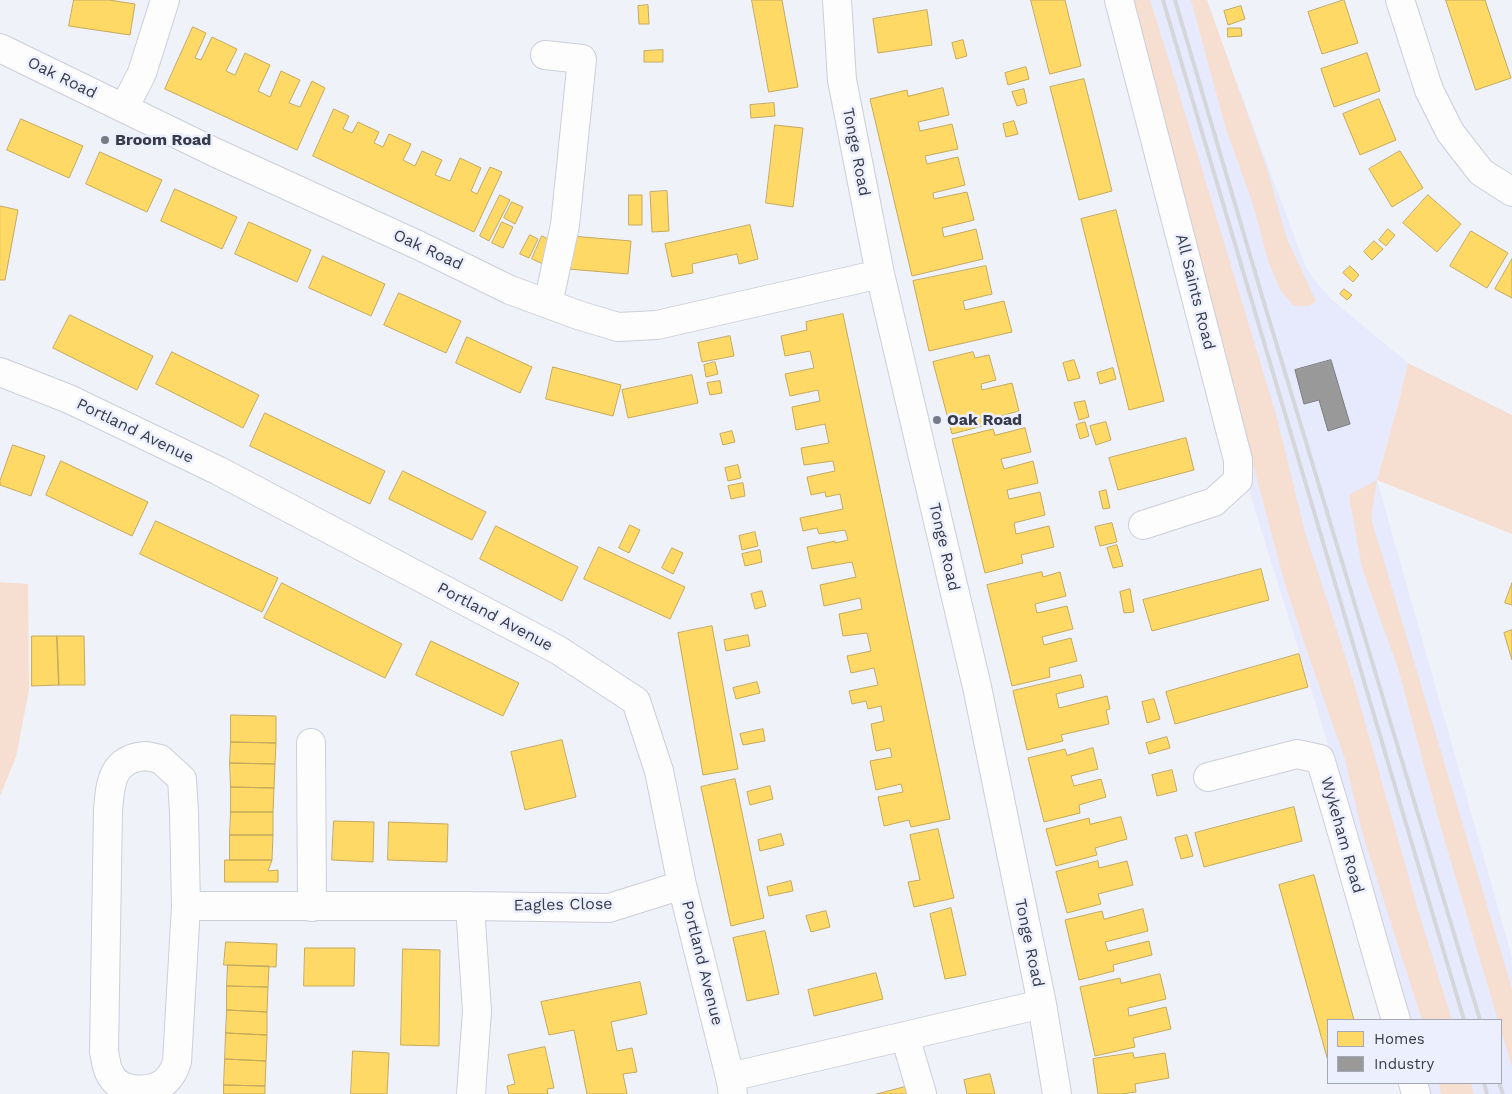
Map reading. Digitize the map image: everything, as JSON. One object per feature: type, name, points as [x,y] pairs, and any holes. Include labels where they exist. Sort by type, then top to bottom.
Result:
[{"type":"street","points":[[124,108],[142,73],[165,0]]},
{"type":"street","name":"Tonge Road","points":[[837,0],[842,80],[880,274],[977,687],[1042,1004],[1057,1094]]},
{"type":"street","name":"All Saints Road","points":[[1119,0],[1238,460],[1238,480],[1214,502],[1143,525]]},
{"type":"street","points":[[1400,0],[1429,90],[1450,132],[1482,172],[1512,192]]},
{"type":"street","name":"Oak Road","points":[[0,48],[214,152],[420,246],[510,290],[618,327],[656,325],[712,314],[880,274]]},
{"type":"street","points":[[545,55],[582,59],[565,225],[548,304]]},
{"type":"street","name":"Portland Avenue","points":[[0,372],[69,399],[219,471],[558,650],[636,700],[659,771],[682,885],[731,1085],[905,1036],[1042,1004]]},
{"type":"street","points":[[306,907],[312,743]]},
{"type":"street","name":"Wykeham Road","points":[[1208,777],[1297,754],[1320,759],[1349,852],[1369,932],[1396,1019]]},
{"type":"street","points":[[146,756],[160,759],[182,779],[186,906],[177,1062],[172,1075],[161,1084],[146,1089],[127,1091],[118,1085],[110,1074],[104,1052],[108,811],[110,785],[119,767],[132,757],[146,756]]},
{"type":"street","name":"Eagles Close","points":[[186,906],[609,908],[682,885]]},
{"type":"street","points":[[470,906],[478,1011],[471,1094]]},
{"type":"street","points":[[905,1036],[922,1094]]},
{"type":"shaded area","points":[[1133,0],[1206,0],[1305,265],[1311,276],[1331,299],[1408,363],[1377,480],[1512,957],[1512,1094],[1427,1094],[1424,1084],[1502,1084],[1502,1019],[1406,1019],[1321,721],[1253,504]]},
{"type":"shaded area","points":[[1133,0],[1150,0],[1277,418],[1306,536],[1353,680],[1420,917],[1452,1019],[1422,1019],[1363,835],[1345,759],[1286,587],[1179,188],[1158,92]]},
{"type":"shaded area","points":[[1191,0],[1207,0],[1267,169],[1287,239],[1316,301],[1309,306],[1294,306],[1281,291],[1269,263],[1252,201],[1226,129]]},
{"type":"shaded area","points":[[1408,363],[1512,415],[1512,534],[1377,480]]},
{"type":"shaded area","points":[[1377,480],[1371,518],[1512,989],[1512,1067],[1502,1033],[1502,1019],[1498,1019],[1439,821],[1398,668],[1362,568],[1349,495]]},
{"type":"shaded area","points":[[0,582],[28,584],[29,690],[16,757],[0,796]]},
{"type":"shaded area","points":[[1439,1084],[1471,1084],[1474,1094],[1441,1094]]},
{"type":"building: Homes","points":[[74,0],[109,0],[135,4],[130,35],[69,26]]},
{"type":"building: Homes","points":[[752,0],[782,0],[798,87],[769,92]]},
{"type":"building: Homes","points":[[1031,0],[1065,0],[1081,66],[1050,74]]},
{"type":"building: Homes","points":[[1344,0],[1358,43],[1322,54],[1308,12]]},
{"type":"building: Homes","points":[[1446,0],[1485,0],[1511,78],[1476,90]]},
{"type":"building: Homes","points":[[648,5],[649,24],[639,24],[638,6]]},
{"type":"building: Homes","points":[[1241,6],[1245,19],[1228,25],[1224,11]]},
{"type":"building: Homes","points":[[927,10],[932,45],[878,53],[873,19]]},
{"type":"building: Homes","points":[[193,27],[206,33],[195,58],[201,60],[212,37],[237,49],[226,71],[235,75],[245,53],[270,65],[258,91],[270,97],[281,71],[300,80],[289,103],[300,107],[312,81],[325,88],[297,150],[165,89]]},
{"type":"building: Homes","points":[[1228,28],[1241,28],[1242,36],[1228,37]]},
{"type":"building: Homes","points":[[963,40],[967,56],[956,59],[952,43]]},
{"type":"building: Homes","points":[[663,50],[663,62],[644,62],[644,51]]},
{"type":"building: Homes","points":[[1367,53],[1380,91],[1334,107],[1321,69]]},
{"type":"building: Homes","points":[[1026,67],[1029,79],[1008,85],[1005,73]]},
{"type":"building: Homes","points":[[1084,79],[1112,191],[1079,200],[1050,87]]},
{"type":"building: Homes","points":[[943,88],[949,115],[918,122],[920,131],[952,124],[958,149],[925,156],[927,164],[958,157],[965,185],[933,193],[934,199],[967,192],[974,220],[942,228],[944,237],[976,229],[983,259],[912,276],[870,99],[907,90],[908,96]]},
{"type":"building: Homes","points":[[1024,89],[1027,103],[1017,106],[1012,92]]},
{"type":"building: Homes","points":[[1379,99],[1396,140],[1360,155],[1343,114]]},
{"type":"building: Homes","points":[[774,103],[775,116],[751,118],[750,105]]},
{"type":"building: Homes","points":[[334,109],[349,116],[343,129],[352,133],[358,122],[379,132],[374,143],[383,147],[389,134],[411,144],[403,160],[415,166],[422,151],[442,160],[435,175],[450,181],[460,158],[481,168],[471,191],[477,194],[490,167],[502,172],[474,232],[313,156]]},
{"type":"building: Homes","points":[[21,119],[83,146],[69,178],[7,150]]},
{"type":"building: Homes","points":[[1014,121],[1018,134],[1006,137],[1003,124]]},
{"type":"building: Homes","points":[[775,125],[803,128],[793,207],[766,203]]},
{"type":"building: Homes","points":[[1400,151],[1423,188],[1392,207],[1369,169]]},
{"type":"building: Homes","points":[[100,152],[162,180],[147,212],[86,184]]},
{"type":"building: Homes","points":[[175,189],[237,217],[222,249],[161,221]]},
{"type":"building: Homes","points":[[667,191],[669,231],[652,232],[650,192]]},
{"type":"building: Homes","points":[[500,195],[510,200],[489,241],[480,236]]},
{"type":"building: Homes","points":[[629,195],[642,195],[642,225],[629,225]]},
{"type":"building: Homes","points":[[1428,195],[1461,224],[1437,252],[1403,223]]},
{"type":"building: Homes","points":[[512,202],[523,207],[515,224],[504,218]]},
{"type":"building: Homes","points":[[0,206],[18,210],[5,280],[0,280]]},
{"type":"building: Homes","points":[[1116,210],[1164,401],[1129,410],[1081,219]]},
{"type":"building: Homes","points":[[249,222],[311,250],[297,282],[235,254]]},
{"type":"building: Homes","points":[[502,222],[513,227],[503,248],[492,243]]},
{"type":"building: Homes","points":[[750,225],[758,259],[739,264],[737,254],[692,264],[693,273],[672,277],[665,244]]},
{"type":"building: Homes","points":[[1388,229],[1395,235],[1386,246],[1379,240]]},
{"type":"building: Homes","points":[[1471,231],[1508,253],[1487,288],[1450,266]]},
{"type":"building: Homes","points":[[530,235],[538,239],[529,258],[520,254]]},
{"type":"building: Homes","points":[[542,236],[554,242],[543,264],[532,259]]},
{"type":"building: Homes","points":[[571,236],[631,241],[628,274],[568,269]]},
{"type":"building: Homes","points":[[1374,241],[1383,249],[1372,260],[1364,252]]},
{"type":"building: Homes","points":[[323,256],[385,284],[371,316],[309,288]]},
{"type":"building: Homes","points":[[1512,259],[1512,298],[1495,289]]},
{"type":"building: Homes","points":[[986,266],[992,294],[963,301],[965,310],[1004,301],[1012,332],[929,351],[913,281]]},
{"type":"building: Homes","points":[[1350,266],[1359,275],[1353,282],[1343,273]]},
{"type":"building: Homes","points":[[1344,289],[1352,295],[1347,300],[1340,294]]},
{"type":"building: Homes","points":[[399,293],[461,321],[446,353],[384,325]]},
{"type":"building: Homes","points":[[843,314],[950,819],[911,827],[909,820],[884,826],[878,797],[903,792],[901,784],[876,790],[870,761],[892,757],[890,748],[876,751],[871,724],[884,721],[881,706],[868,709],[866,701],[852,704],[849,691],[878,685],[874,668],[851,673],[847,656],[871,651],[867,633],[843,636],[839,614],[862,609],[860,598],[824,606],[820,585],[856,577],[852,562],[812,569],[807,547],[848,540],[845,530],[819,534],[817,528],[803,531],[800,518],[843,509],[840,494],[826,497],[825,492],[811,495],[807,477],[835,471],[833,461],[804,465],[801,448],[829,443],[825,424],[796,430],[792,407],[820,401],[818,390],[790,396],[785,374],[814,368],[810,351],[785,356],[781,336],[807,330],[806,322]]},
{"type":"building: Homes","points":[[70,315],[153,356],[137,390],[53,348]]},
{"type":"building: Homes","points":[[730,336],[734,356],[702,362],[698,343]]},
{"type":"building: Homes","points":[[467,337],[532,367],[520,393],[456,363]]},
{"type":"building: Homes","points":[[172,352],[259,395],[243,428],[156,384]]},
{"type":"building: Homes","points":[[973,352],[975,358],[989,355],[996,380],[981,384],[982,390],[1012,383],[1019,411],[989,419],[990,424],[952,434],[933,362]]},
{"type":"building: Homes","points":[[1074,360],[1080,378],[1068,381],[1063,363]]},
{"type":"building: Homes","points":[[715,362],[718,374],[706,377],[704,365]]},
{"type":"building: Homes","points":[[553,367],[621,385],[613,416],[546,399]]},
{"type":"building: Homes","points":[[1113,368],[1116,379],[1100,384],[1097,373]]},
{"type":"building: Homes","points":[[692,375],[698,403],[628,418],[622,390]]},
{"type":"building: Homes","points":[[720,381],[722,393],[710,395],[707,383]]},
{"type":"building: Homes","points":[[1085,401],[1089,417],[1079,420],[1074,403]]},
{"type":"building: Homes","points":[[265,413],[385,471],[370,504],[250,446]]},
{"type":"building: Homes","points":[[1085,422],[1089,436],[1080,439],[1076,425]]},
{"type":"building: Homes","points":[[1106,422],[1111,440],[1096,445],[1090,426]]},
{"type":"building: Homes","points":[[1025,428],[1031,452],[1001,459],[1004,469],[1033,461],[1038,483],[1007,490],[1009,499],[1040,492],[1045,515],[1014,523],[1016,534],[1049,526],[1054,547],[1021,555],[1023,563],[985,573],[952,439],[993,429],[995,435]]},
{"type":"building: Homes","points":[[732,431],[735,442],[723,445],[720,434]]},
{"type":"building: Homes","points":[[1186,438],[1194,470],[1118,490],[1109,458]]},
{"type":"building: Homes","points":[[13,445],[45,456],[31,496],[0,485]]},
{"type":"building: Homes","points":[[61,461],[148,502],[132,536],[46,495]]},
{"type":"building: Homes","points":[[738,465],[741,478],[728,481],[725,468]]},
{"type":"building: Homes","points":[[403,471],[486,512],[472,540],[389,499]]},
{"type":"building: Homes","points":[[743,483],[745,496],[731,499],[728,486]]},
{"type":"building: Homes","points":[[1106,490],[1110,508],[1103,509],[1099,492]]},
{"type":"building: Homes","points":[[156,521],[278,578],[262,612],[140,554]]},
{"type":"building: Homes","points":[[1112,523],[1117,542],[1100,546],[1095,527]]},
{"type":"building: Homes","points":[[630,525],[640,530],[629,553],[619,548]]},
{"type":"building: Homes","points":[[496,526],[578,567],[562,601],[480,559]]},
{"type":"building: Homes","points":[[755,532],[758,546],[742,550],[739,536]]},
{"type":"building: Homes","points":[[1117,545],[1123,566],[1113,568],[1107,548]]},
{"type":"building: Homes","points":[[599,547],[685,587],[670,619],[584,579]]},
{"type":"building: Homes","points":[[672,548],[683,553],[673,574],[662,568]]},
{"type":"building: Homes","points":[[760,550],[762,562],[745,566],[742,554]]},
{"type":"building: Homes","points":[[1261,569],[1269,600],[1152,631],[1143,600]]},
{"type":"building: Homes","points":[[1042,572],[1043,577],[1060,572],[1066,596],[1035,604],[1037,613],[1067,606],[1073,629],[1042,637],[1044,645],[1071,638],[1077,661],[1049,668],[1050,677],[1012,686],[987,585]]},
{"type":"building: Homes","points":[[282,583],[402,644],[385,678],[264,618]]},
{"type":"building: Homes","points":[[1512,583],[1512,605],[1505,603]]},
{"type":"building: Homes","points":[[1130,589],[1134,612],[1124,613],[1120,592]]},
{"type":"building: Homes","points":[[762,591],[766,606],[755,609],[751,594]]},
{"type":"building: Homes","points":[[712,626],[738,769],[703,775],[678,633]]},
{"type":"building: Homes","points":[[1512,630],[1512,660],[1504,633]]},
{"type":"building: Homes","points":[[748,635],[750,646],[726,651],[724,640]]},
{"type":"building: Homes","points":[[32,636],[57,636],[59,685],[32,686]]},
{"type":"building: Homes","points":[[57,636],[84,636],[85,685],[59,685]]},
{"type":"building: Homes","points":[[431,641],[519,683],[503,716],[416,675]]},
{"type":"building: Homes","points":[[1299,654],[1308,687],[1175,724],[1166,692]]},
{"type":"building: Homes","points":[[1081,675],[1084,687],[1056,694],[1059,708],[1107,696],[1110,709],[1106,710],[1109,724],[1061,735],[1063,741],[1027,750],[1013,691]]},
{"type":"building: Homes","points":[[757,682],[760,693],[736,699],[733,688]]},
{"type":"building: Homes","points":[[1154,699],[1160,719],[1147,723],[1142,702]]},
{"type":"building: Homes","points":[[231,715],[276,716],[276,743],[231,742]]},
{"type":"building: Homes","points":[[763,729],[765,741],[743,745],[740,734]]},
{"type":"building: Homes","points":[[1167,737],[1170,748],[1149,754],[1146,743]]},
{"type":"building: Homes","points":[[562,740],[576,797],[525,810],[511,752]]},
{"type":"building: Homes","points":[[231,742],[276,743],[275,764],[230,763]]},
{"type":"building: Homes","points":[[1093,748],[1098,769],[1071,776],[1074,786],[1101,779],[1106,797],[1079,805],[1080,813],[1044,822],[1028,758],[1065,749],[1067,755]]},
{"type":"building: Homes","points":[[230,763],[275,764],[274,788],[231,787]]},
{"type":"building: Homes","points":[[1172,770],[1177,791],[1157,796],[1152,775]]},
{"type":"building: Homes","points":[[735,779],[764,918],[731,926],[701,787]]},
{"type":"building: Homes","points":[[770,786],[773,799],[750,805],[747,792]]},
{"type":"building: Homes","points":[[231,787],[274,788],[273,812],[231,812]]},
{"type":"building: Homes","points":[[1294,807],[1302,841],[1204,867],[1195,833]]},
{"type":"building: Homes","points":[[231,812],[273,812],[273,835],[230,835]]},
{"type":"building: Homes","points":[[1121,817],[1127,839],[1095,848],[1097,855],[1056,866],[1046,829],[1089,818],[1090,824]]},
{"type":"building: Homes","points":[[334,821],[374,822],[373,862],[332,860]]},
{"type":"building: Homes","points":[[389,822],[448,824],[447,862],[388,860]]},
{"type":"building: Homes","points":[[938,829],[954,898],[914,907],[908,882],[920,880],[910,835]]},
{"type":"building: Homes","points":[[781,834],[784,845],[760,851],[758,840]]},
{"type":"building: Homes","points":[[230,835],[273,835],[272,860],[230,860]]},
{"type":"building: Homes","points":[[1187,835],[1193,856],[1181,859],[1175,838]]},
{"type":"building: Homes","points":[[225,860],[272,860],[268,871],[278,870],[278,882],[225,882]]},
{"type":"building: Homes","points":[[1098,861],[1099,868],[1127,861],[1133,885],[1098,894],[1101,904],[1067,913],[1056,872]]},
{"type":"building: Homes","points":[[1314,875],[1354,1019],[1327,1019],[1327,1057],[1279,885]]},
{"type":"building: Homes","points":[[791,881],[793,891],[769,896],[767,887]]},
{"type":"building: Homes","points":[[951,908],[966,975],[945,979],[930,914]]},
{"type":"building: Homes","points":[[1143,909],[1148,931],[1105,942],[1108,951],[1149,941],[1152,955],[1113,965],[1114,971],[1079,980],[1065,920],[1102,911],[1104,919]]},
{"type":"building: Homes","points":[[826,911],[830,927],[811,932],[806,916]]},
{"type":"building: Homes","points":[[765,931],[779,994],[747,1001],[733,938]]},
{"type":"building: Homes","points":[[226,942],[277,944],[276,967],[224,965]]},
{"type":"building: Homes","points":[[305,948],[355,948],[354,986],[304,986]]},
{"type":"building: Homes","points":[[403,949],[440,950],[439,1046],[401,1045]]},
{"type":"building: Homes","points":[[228,965],[269,966],[268,987],[227,986]]},
{"type":"building: Homes","points":[[876,973],[883,999],[814,1016],[808,990]]},
{"type":"building: Homes","points":[[1160,974],[1166,999],[1128,1008],[1129,1016],[1166,1007],[1171,1029],[1133,1038],[1135,1047],[1095,1056],[1080,987],[1120,978],[1121,983]]},
{"type":"building: Homes","points":[[640,982],[647,1014],[611,1022],[617,1051],[632,1048],[637,1072],[623,1074],[627,1094],[587,1094],[574,1030],[549,1035],[541,1002]]},
{"type":"building: Homes","points":[[227,986],[268,987],[267,1012],[227,1010]]},
{"type":"building: Homes","points":[[227,1010],[267,1012],[267,1035],[226,1033]]},
{"type":"building: Homes","points":[[226,1033],[267,1035],[266,1061],[225,1059]]},
{"type":"building: Homes","points":[[545,1047],[554,1088],[547,1089],[548,1094],[509,1094],[507,1086],[515,1084],[508,1055]]},
{"type":"building: Homes","points":[[353,1051],[389,1053],[387,1094],[351,1094]]},
{"type":"building: Homes","points":[[1133,1053],[1134,1058],[1165,1053],[1169,1078],[1135,1084],[1136,1092],[1098,1094],[1093,1059]]},
{"type":"building: Homes","points":[[225,1059],[266,1061],[265,1086],[224,1085]]},
{"type":"building: Homes","points":[[990,1074],[995,1094],[967,1094],[964,1080]]},
{"type":"building: Homes","points":[[224,1085],[265,1086],[265,1094],[224,1094]]},
{"type":"building: Homes","points":[[905,1087],[907,1094],[877,1094]]},
{"type":"building: Industry","points":[[1331,360],[1350,424],[1328,431],[1319,400],[1304,404],[1295,370]]},
{"type":"railway","points":[[1163,0],[1464,1019]]},
{"type":"railway","points":[[1175,0],[1480,1019]]},
{"type":"railway","points":[[1484,1084],[1487,1094]]},
{"type":"railway","points":[[1499,1084],[1503,1094]]},
{"type":"place","name":"Broom Road","points":[[105,140]]},
{"type":"place","name":"Oak Road","points":[[937,420]]}]
